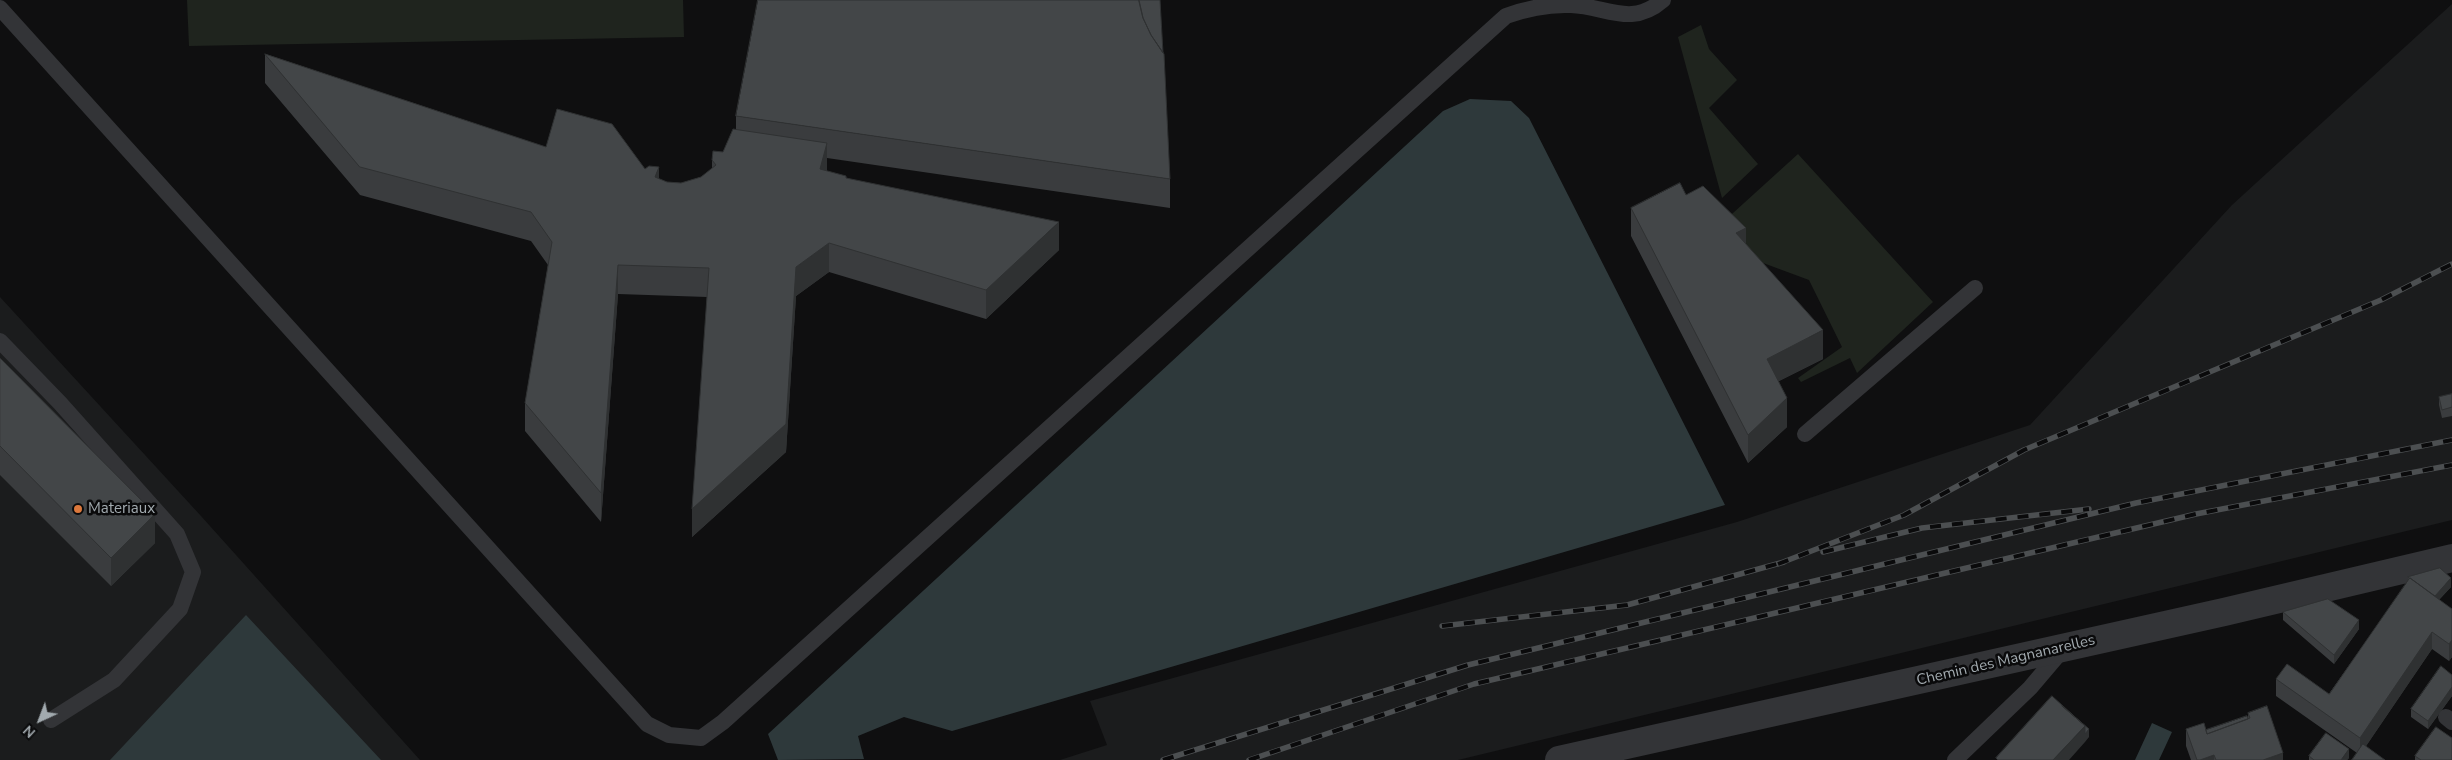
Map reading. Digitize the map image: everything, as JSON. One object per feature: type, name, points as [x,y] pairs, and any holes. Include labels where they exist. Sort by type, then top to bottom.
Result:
[{"type":"street","name":"Chemin des Magnanarelles","points":[[1559,760],[2064,648],[2452,558]]},
{"type":"lane","points":[[0,8],[647,724],[669,734],[701,738],[723,722],[1506,16],[1533,6],[1572,4],[1632,16],[1663,0]]},
{"type":"lane","points":[[1805,434],[1975,288]]},
{"type":"lane","points":[[0,341],[60,403],[178,534],[194,572],[180,609],[114,680],[51,720]]},
{"type":"lane","points":[[1954,760],[2030,688],[2064,648]]},
{"type":"shaded area","points":[[187,0],[683,0],[684,37],[189,46]]},
{"type":"shaded area","points":[[2452,4],[2452,520],[1458,760],[1060,760],[1107,745],[1090,701],[1737,522],[2030,425],[2232,205]]},
{"type":"shaded area","points":[[1701,25],[1709,49],[1737,80],[1709,108],[1758,164],[1722,198],[1678,37]]},
{"type":"shaded area","points":[[1470,99],[1511,101],[1529,118],[1725,505],[952,731],[904,717],[858,736],[864,759],[778,760],[768,734],[1443,111]]},
{"type":"shaded area","points":[[1798,154],[1933,302],[1857,373],[1850,358],[1801,382],[1798,378],[1842,347],[1809,280],[1755,260],[1722,223]]},
{"type":"shaded area","points":[[0,297],[201,516],[420,760],[0,760]]},
{"type":"shaded area","points":[[246,615],[381,760],[110,760]]},
{"type":"shaded area","points":[[2152,723],[2172,732],[2159,760],[2135,760]]},
{"type":"building","points":[[758,0],[1139,0],[1143,18],[1151,35],[1164,54],[1170,179],[736,116]]},
{"type":"building","points":[[1139,0],[1160,0],[1163,53],[1143,18]]},
{"type":"building","points":[[265,54],[546,147],[557,109],[612,124],[645,169],[649,166],[659,167],[655,177],[667,182],[681,183],[701,177],[716,165],[712,160],[713,151],[723,152],[733,129],[827,143],[820,169],[846,176],[846,178],[1059,222],[986,290],[829,243],[796,267],[786,424],[692,509],[709,268],[618,265],[601,493],[525,403],[552,242],[531,212],[360,167]]},
{"type":"building","points":[[1680,183],[1686,195],[1703,186],[1746,228],[1736,233],[1823,330],[1767,359],[1787,398],[1748,435],[1631,208]]},
{"type":"building","name":"Materiaux","points":[[0,358],[155,514],[111,558],[0,446]]},
{"type":"building","points":[[2452,394],[2452,407],[2442,410],[2439,397]]},
{"type":"building","points":[[2440,568],[2451,578],[2435,596],[2408,577]]},
{"type":"building","points":[[2410,578],[2452,609],[2452,640],[2449,644],[2432,632],[2360,738],[2276,679],[2287,664],[2329,694]]},
{"type":"building","points":[[2328,599],[2359,620],[2334,655],[2283,612]]},
{"type":"building","points":[[2441,666],[2452,675],[2452,687],[2428,721],[2411,709]]},
{"type":"building","points":[[2052,696],[2085,726],[2053,760],[1998,760],[1996,758]]},
{"type":"building","points":[[2062,706],[2089,729],[2085,734],[2085,726]]},
{"type":"building","points":[[2267,706],[2283,753],[2263,760],[2216,760],[2214,755],[2197,760],[2186,729],[2204,723],[2207,734],[2250,718],[2248,713]]},
{"type":"building","points":[[2247,716],[2248,719],[2207,734],[2206,730]]},
{"type":"building","points":[[2436,727],[2452,738],[2452,760],[2421,760],[2415,756]]},
{"type":"building","points":[[2326,733],[2349,749],[2341,760],[2314,760],[2309,756]]},
{"type":"building","points":[[2363,744],[2385,760],[2352,760]]},
{"type":"railway","points":[[1778,564],[1904,515],[2024,450],[2381,300],[2452,264]]},
{"type":"railway","points":[[1163,760],[1468,665],[2136,503],[2452,440]]},
{"type":"railway","points":[[1249,760],[1474,684],[2196,514],[2452,465]]},
{"type":"railway","points":[[1823,552],[1922,528],[2089,509]]},
{"type":"railway","points":[[1442,626],[1627,605],[1784,562]]},
{"type":"place","name":"Materiaux","points":[[78,509]]}]
